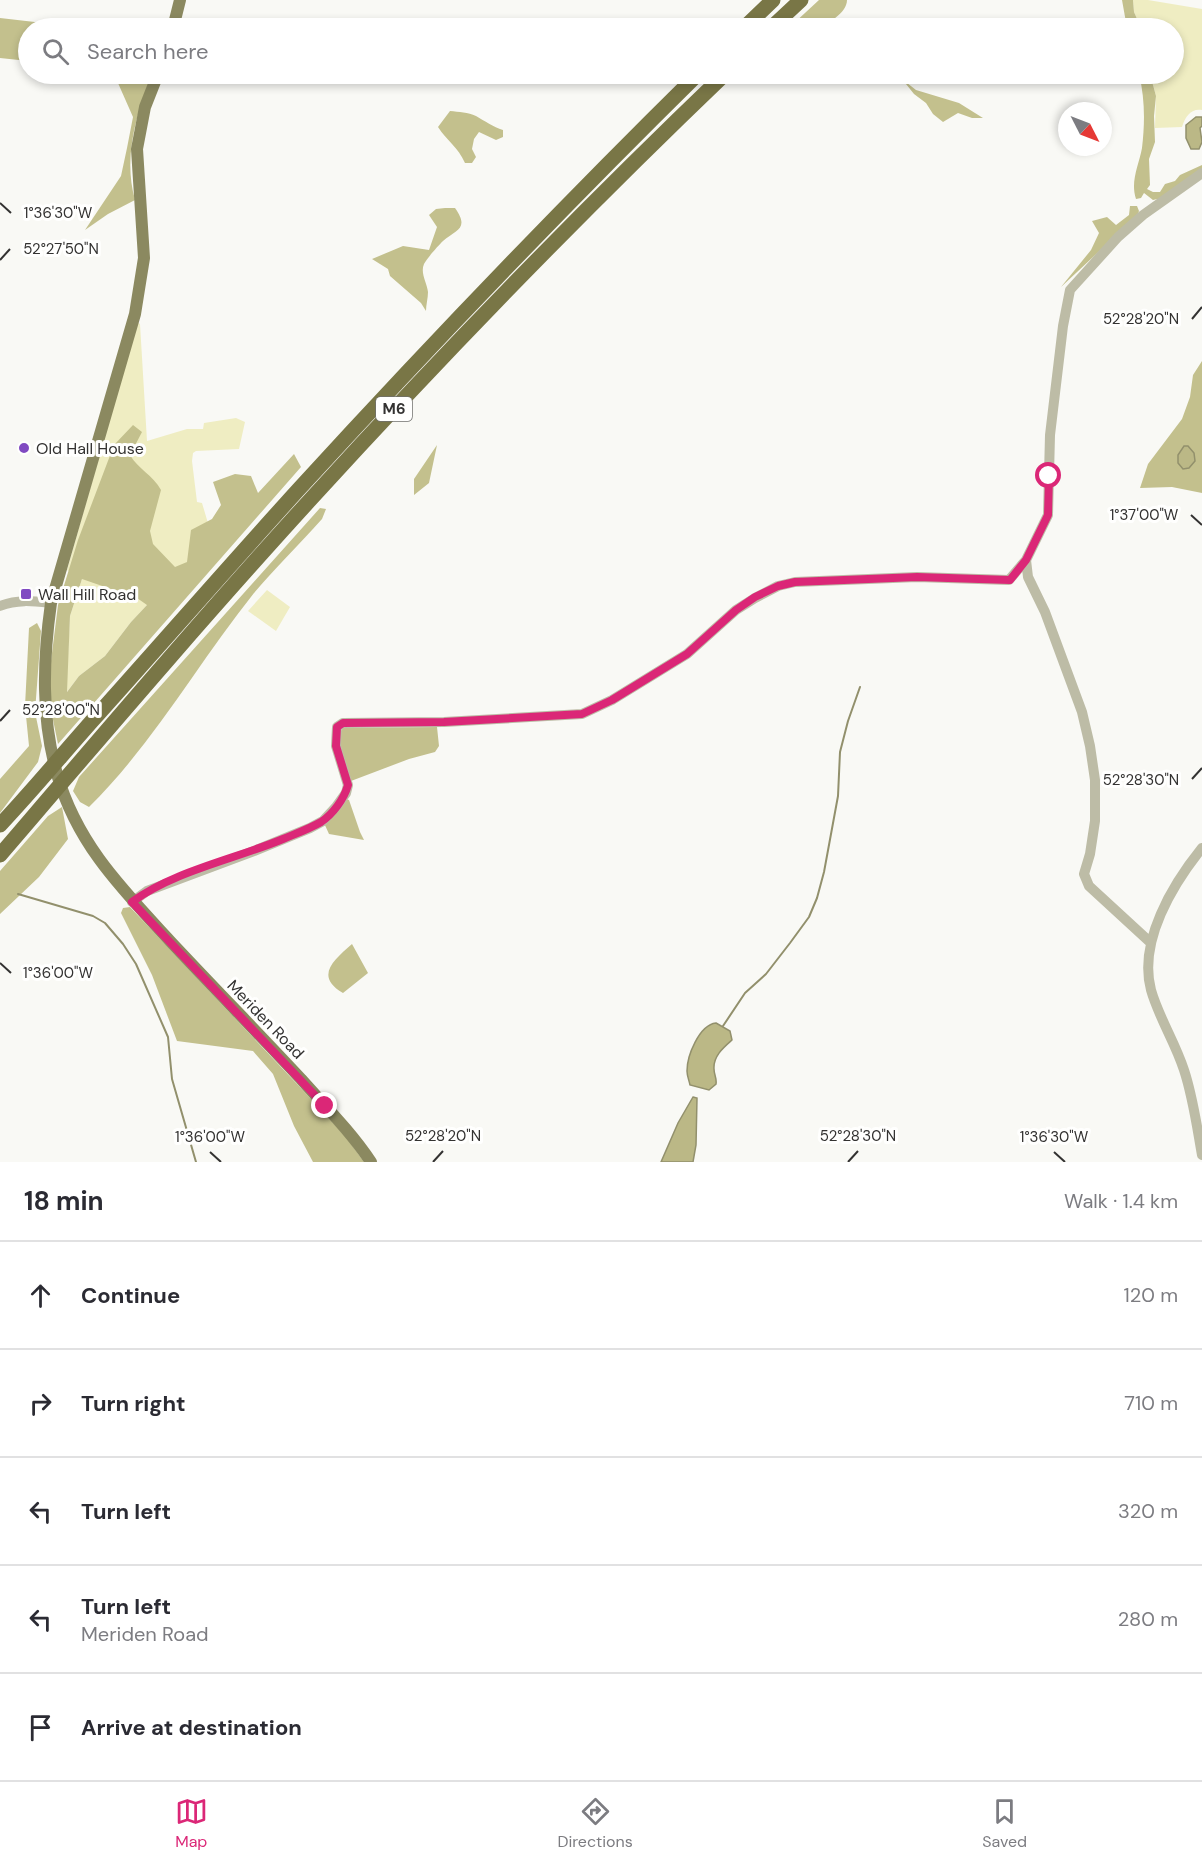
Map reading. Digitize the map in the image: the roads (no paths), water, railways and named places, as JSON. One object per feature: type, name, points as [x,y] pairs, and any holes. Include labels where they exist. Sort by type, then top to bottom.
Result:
[{"type":"highway","points":[[754,18],[773,0]]},
{"type":"highway","points":[[782,18],[801,0]]},
{"type":"highway","name":"M6","points":[[0,825],[297,491],[624,147],[688,84]]},
{"type":"highway","name":"M6","points":[[0,855],[79,761],[308,501],[465,333],[715,84]]},
{"type":"main road","points":[[176,18],[180,0]]},
{"type":"main road","name":"Meriden Road","points":[[154,84],[145,107],[136,149],[144,258],[135,314],[51,603],[45,646],[45,699],[49,740],[57,775],[77,825],[96,857],[132,902],[325,1106],[371,1162]]},
{"type":"street","points":[[1010,580],[1026,560],[1048,515],[1050,435],[1063,326],[1070,290],[1111,245],[1143,215],[1202,173]]},
{"type":"street","points":[[1026,560],[1028,578],[1045,612],[1078,701],[1090,746],[1095,780],[1095,821],[1090,854],[1084,874],[1089,886],[1151,943]]},
{"type":"street","points":[[132,902],[147,891],[254,851],[322,821],[336,807],[346,793],[348,785],[335,737],[337,727],[343,723],[444,722],[582,714],[612,700],[687,654],[736,610],[755,597],[778,586],[795,582],[917,577],[1010,580],[1028,578]]},
{"type":"street","points":[[0,606],[12,601],[51,603]]},
{"type":"street","points":[[1202,848],[1177,881],[1151,943],[1148,962],[1150,987],[1185,1072],[1202,1155]]},
{"type":"waterway","points":[[723,1026],[745,993],[766,974],[790,943],[809,917],[817,898],[838,796],[840,752],[860,687]]},
{"type":"waterway","points":[[18,894],[93,916],[105,923],[123,944],[136,964],[168,1037],[172,1079],[196,1162]]},
{"type":"place","name":"Old Hall House","points":[[24,448]]},
{"type":"place","name":"Wall Hill Road","points":[[26,594]]}]
